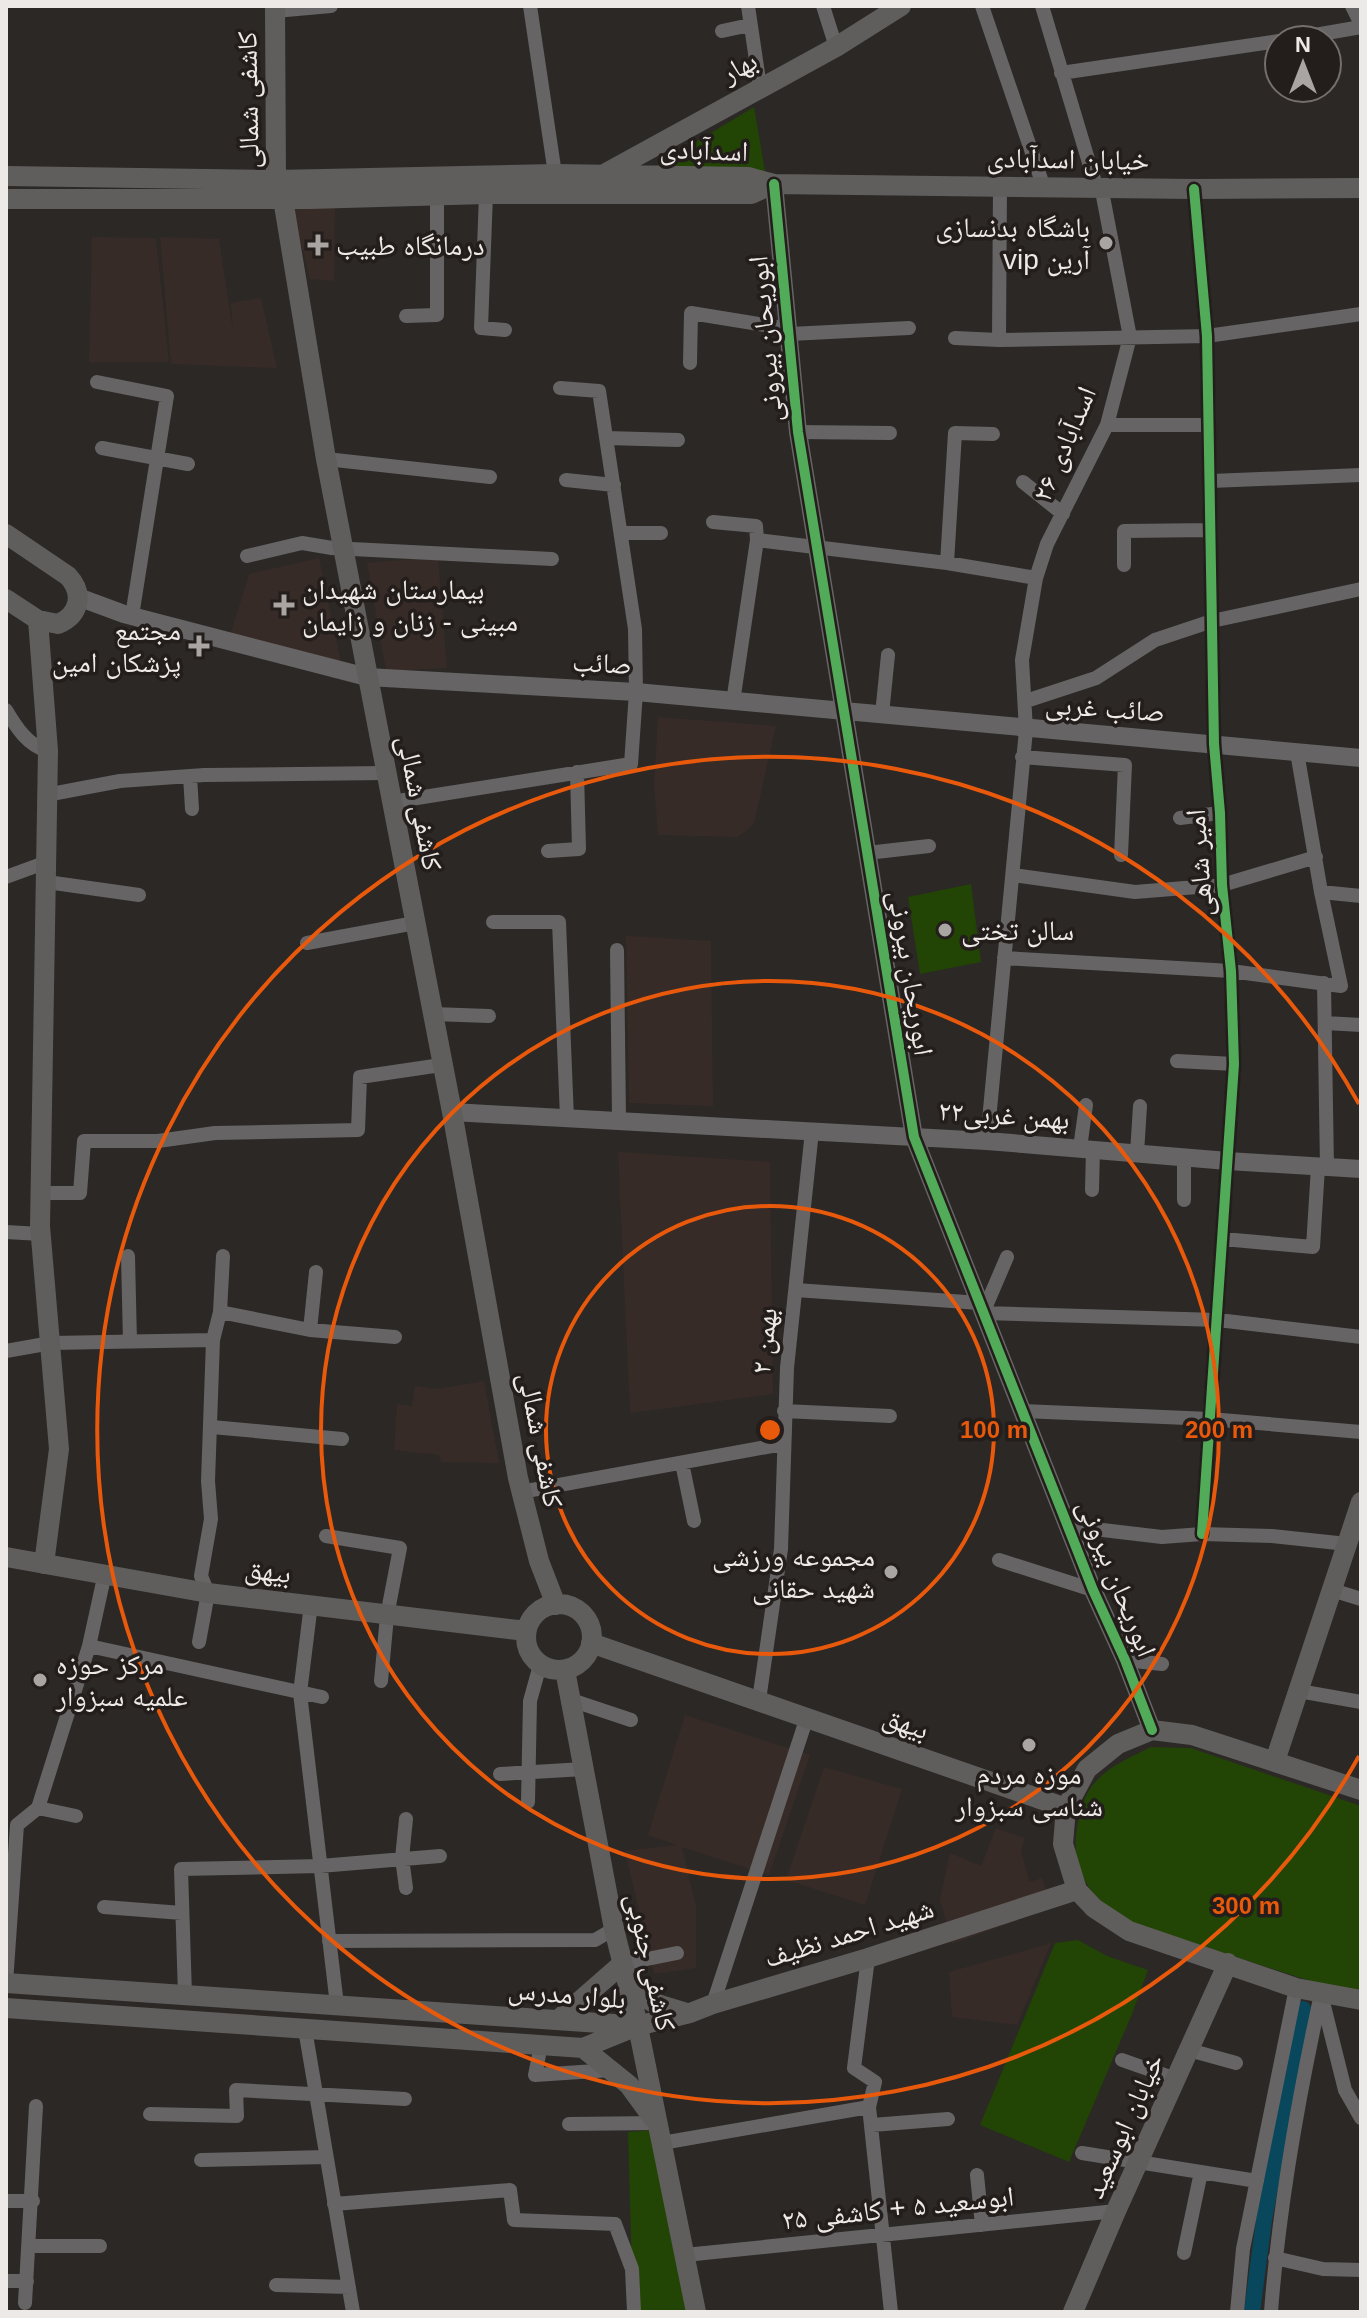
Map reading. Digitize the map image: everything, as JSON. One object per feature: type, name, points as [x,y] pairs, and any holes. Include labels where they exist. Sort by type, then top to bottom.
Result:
[{"type":"main road","name":"بهار","points":[[603,175],[836,47],[901,6]]},
{"type":"main road","name":"کاشفی شمالی","points":[[275,8],[280,189],[361,676],[392,802],[521,1492],[539,1561],[556,1605]]},
{"type":"main road","name":"اسدآبادی","points":[[6,199],[280,189],[555,174],[748,177],[774,184]]},
{"type":"main road","name":"اسدآبادی","points":[[6,176],[437,196],[751,194],[774,184]]},
{"type":"main road","name":"خیابان اسدآبادی","points":[[774,184],[1361,188]]},
{"type":"main road","points":[[6,534],[68,576],[75,583],[79,603],[68,620],[58,624],[38,620],[6,599]]},
{"type":"main road","points":[[38,620],[48,751],[41,1234],[59,1449],[56,1491],[44,1564]]},
{"type":"main road","points":[[1275,1761],[1361,1502]]},
{"type":"main road","name":"بیهق","points":[[6,1557],[208,1593],[526,1631]]},
{"type":"main road","points":[[556,1605],[572,1607],[581,1613],[591,1632],[591,1643],[582,1660],[565,1670],[540,1665],[528,1650],[526,1631],[535,1614],[556,1605]]},
{"type":"main road","name":"بیهق","points":[[591,1643],[1066,1808]]},
{"type":"main road","name":"کاشفی جنوبی","points":[[565,1670],[614,1929],[696,2312]]},
{"type":"main road","points":[[1361,1790],[1192,1735],[1152,1730],[1118,1744],[1087,1769],[1066,1808],[1063,1844],[1077,1890],[1094,1908],[1129,1931],[1296,1988],[1361,2000]]},
{"type":"main road","name":"شهید احمد نظیف","points":[[637,2026],[690,2013],[868,1958],[1077,1890]]},
{"type":"main road","name":"خیابان ابوسعید","points":[[1073,2312],[1228,1963]]},
{"type":"main road","points":[[558,2020],[622,1964]]},
{"type":"main road","name":"بلوار مدرس","points":[[6,1983],[637,2026]]},
{"type":"main road","points":[[64,2012],[65,1987]]},
{"type":"main road","points":[[629,1988],[654,2003],[690,2013]]},
{"type":"main road","name":"بلوار مدرس","points":[[6,2008],[583,2048],[637,2026]]},
{"type":"main road","points":[[583,2048],[629,2085],[659,2133]]},
{"type":"street","points":[[275,8],[331,6]]},
{"type":"street","points":[[530,6],[555,174]]},
{"type":"street","points":[[748,6],[760,87]]},
{"type":"street","points":[[823,6],[836,47]]},
{"type":"street","points":[[982,6],[1043,185]]},
{"type":"street","name":"اسدآبادی ۲۶","points":[[987,1141],[1026,730],[1022,660],[1036,578],[1047,544],[1107,425],[1130,337],[1098,186],[1042,6]]},
{"type":"street","points":[[1352,6],[1361,26]]},
{"type":"street","points":[[722,31],[750,25]]},
{"type":"street","points":[[1061,73],[1263,43]]},
{"type":"street","name":"ابوریحان بیرونی","points":[[774,184],[798,432],[914,1137],[1093,1590],[1152,1730]]},
{"type":"street","points":[[999,340],[1000,185]]},
{"type":"street","name":"امیر شاهی","points":[[1194,189],[1207,336],[1214,744],[1222,885],[1231,971],[1234,1064],[1202,1534]]},
{"type":"street","points":[[486,194],[481,328],[505,330]]},
{"type":"street","points":[[406,316],[437,315],[437,196]]},
{"type":"street","points":[[690,363],[691,313],[790,332],[909,328]]},
{"type":"street","points":[[955,338],[1207,336],[1361,314]]},
{"type":"street","points":[[97,382],[167,396],[132,616]]},
{"type":"street","points":[[392,802],[631,764],[636,692],[635,629],[599,391],[560,388]]},
{"type":"street","points":[[1107,425],[1209,425]]},
{"type":"street","points":[[798,432],[890,433]]},
{"type":"street","points":[[947,563],[955,433],[993,434]]},
{"type":"street","points":[[607,438],[678,440]]},
{"type":"street","points":[[102,448],[188,464]]},
{"type":"street","points":[[326,459],[490,477]]},
{"type":"street","points":[[1211,481],[1361,475]]},
{"type":"street","points":[[566,480],[614,485]]},
{"type":"street","points":[[1023,482],[1063,514]]},
{"type":"street","points":[[713,522],[756,526],[757,540],[733,702]]},
{"type":"street","points":[[1124,565],[1124,531],[1210,530]]},
{"type":"street","points":[[622,533],[661,533]]},
{"type":"street","points":[[757,540],[947,563],[1036,578]]},
{"type":"street","points":[[247,556],[302,543],[342,548],[552,559]]},
{"type":"street","points":[[1026,701],[1096,678],[1155,640],[1212,621],[1361,589]]},
{"type":"street","name":"صائب","points":[[78,597],[132,616],[361,676],[636,692],[845,710]]},
{"type":"street","points":[[882,714],[888,655]]},
{"type":"street","points":[[6,710],[18,732],[48,751]]},
{"type":"street","name":"صائب غربی","points":[[845,710],[1026,730],[1361,758]]},
{"type":"street","points":[[1004,958],[1231,971],[1341,986],[1297,752]]},
{"type":"street","points":[[1022,757],[1125,765],[1121,855]]},
{"type":"street","points":[[548,851],[579,849],[577,772]]},
{"type":"street","points":[[46,795],[120,781],[197,776],[386,773]]},
{"type":"street","points":[[192,809],[197,776]]},
{"type":"street","points":[[1180,818],[1220,813]]},
{"type":"street","points":[[867,853],[929,846]]},
{"type":"street","points":[[1013,875],[1135,892],[1222,885],[1316,857]]},
{"type":"street","points":[[6,877],[47,872],[139,895]]},
{"type":"street","points":[[1321,892],[1361,896]]},
{"type":"street","points":[[493,922],[559,922],[567,1118]]},
{"type":"street","points":[[307,943],[415,923]]},
{"type":"street","points":[[617,950],[619,1119]]},
{"type":"street","points":[[1223,1239],[1313,1247],[1322,1167],[1324,983]]},
{"type":"street","points":[[433,1014],[489,1016]]},
{"type":"street","points":[[1325,1023],[1361,1025]]},
{"type":"street","points":[[1177,1061],[1234,1064]]},
{"type":"street","points":[[41,1193],[80,1193],[84,1141],[158,1141],[215,1133],[358,1130],[360,1077],[441,1065]]},
{"type":"street","points":[[1086,1105],[1092,1190]]},
{"type":"street","points":[[1137,1153],[1140,1106]]},
{"type":"street","name":"۲۲بهمن غربی","points":[[452,1112],[987,1141],[1361,1169]]},
{"type":"street","name":"بهمن ۲","points":[[759,1700],[781,1549],[784,1411],[812,1131]]},
{"type":"street","points":[[1184,1157],[1184,1200]]},
{"type":"street","points":[[6,1232],[41,1234]]},
{"type":"street","points":[[128,1256],[130,1342]]},
{"type":"street","points":[[199,1642],[208,1593],[201,1576],[211,1519],[208,1481],[213,1340],[220,1312],[223,1256]]},
{"type":"street","points":[[981,1308],[1007,1257]]},
{"type":"street","points":[[310,1330],[316,1272]]},
{"type":"street","points":[[796,1290],[981,1308],[1218,1320],[1361,1337]]},
{"type":"street","points":[[220,1312],[310,1330],[395,1337]]},
{"type":"street","points":[[6,1351],[51,1343],[213,1340]]},
{"type":"street","points":[[784,1411],[890,1416]]},
{"type":"street","points":[[1023,1411],[1210,1419],[1361,1432]]},
{"type":"street","points":[[212,1427],[342,1439]]},
{"type":"street","points":[[521,1492],[783,1444]]},
{"type":"street","points":[[682,1463],[694,1521]]},
{"type":"street","points":[[1069,1526],[1162,1537],[1202,1534],[1272,1536],[1347,1544]]},
{"type":"street","points":[[326,1536],[400,1548],[387,1616],[381,1681]]},
{"type":"street","points":[[999,1560],[1093,1590]]},
{"type":"street","points":[[6,1983],[17,1825],[38,1808],[89,1646],[105,1573]]},
{"type":"street","points":[[1332,1590],[1361,1599]]},
{"type":"street","points":[[311,1604],[300,1693],[337,2005]]},
{"type":"street","points":[[89,1646],[322,1697]]},
{"type":"street","points":[[1125,1660],[1162,1664]]},
{"type":"street","points":[[528,1802],[530,1701],[540,1665]]},
{"type":"street","points":[[1299,1691],[1361,1702]]},
{"type":"street","points":[[571,1700],[631,1720]]},
{"type":"street","points":[[713,2004],[807,1717]]},
{"type":"street","points":[[500,1774],[584,1769]]},
{"type":"street","points":[[38,1808],[76,1816]]},
{"type":"street","points":[[406,1819],[402,1858],[406,1888]]},
{"type":"street","points":[[185,1995],[181,1869],[320,1866],[440,1856]]},
{"type":"street","points":[[104,1907],[182,1913]]},
{"type":"street","points":[[329,1941],[595,1940],[614,1929]]},
{"type":"street","points":[[622,1964],[677,1953]]},
{"type":"street","points":[[868,1958],[854,2068],[875,2082],[869,2107],[891,2312]]},
{"type":"street","points":[[1237,2312],[1243,2249],[1296,1988]]},
{"type":"street","points":[[1321,1994],[1345,2090],[1357,2104],[1361,2118]]},
{"type":"street","points":[[1271,2312],[1275,2258],[1299,2096],[1321,1994]]},
{"type":"street","points":[[305,2029],[353,2312]]},
{"type":"street","points":[[541,2045],[535,2075],[611,2070]]},
{"type":"street","points":[[1189,2050],[1236,2063]]},
{"type":"street","points":[[1122,2060],[1176,2079]]},
{"type":"street","points":[[150,2114],[237,2116],[236,2090],[405,2099]]},
{"type":"street","points":[[25,2303],[36,2106]]},
{"type":"street","points":[[569,2124],[659,2133],[869,2107]]},
{"type":"street","points":[[872,2125],[948,2119]]},
{"type":"street","points":[[1082,2153],[1257,2181]]},
{"type":"street","points":[[201,2160],[326,2157]]},
{"type":"street","points":[[1184,2253],[1201,2172]]},
{"type":"street","points":[[977,2175],[982,2225]]},
{"type":"street","points":[[334,2204],[510,2190],[514,2220],[615,2224],[632,2269],[634,2312]]},
{"type":"street","points":[[6,2201],[33,2201]]},
{"type":"street","name":"ابوسعید ۵ + کاشفی ۲۵","points":[[685,2255],[1116,2211]]},
{"type":"street","points":[[29,2246],[100,2246]]},
{"type":"street","points":[[1275,2258],[1323,2269],[1361,2270]]},
{"type":"street","points":[[6,2281],[27,2281]]},
{"type":"street","points":[[276,2285],[349,2287]]},
{"type":"shaded area","name":"درمانگاه طبیب","points":[[299,205],[335,205],[334,281],[310,279],[293,212]]},
{"type":"shaded area","points":[[92,237],[156,238],[169,362],[89,362]]},
{"type":"shaded area","points":[[160,237],[219,239],[233,331],[231,303],[261,298],[277,368],[171,364]]},
{"type":"shaded area","points":[[438,557],[447,668],[386,671],[367,563]]},
{"type":"shaded area","name":"بیمارستان شهیدان مبینی - زنان و زایمان","points":[[319,558],[341,663],[230,636],[249,574]]},
{"type":"shaded area","points":[[658,717],[776,726],[754,824],[738,837],[658,835],[654,784]]},
{"type":"shaded area","points":[[626,936],[711,941],[713,1106],[629,1103]]},
{"type":"shaded area","points":[[618,1152],[770,1162],[773,1394],[630,1413]]},
{"type":"shaded area","points":[[484,1381],[499,1463],[441,1462],[439,1455],[394,1450],[397,1404],[412,1406],[415,1386],[436,1389]]},
{"type":"shaded area","points":[[685,1715],[810,1755],[769,1875],[682,1847],[696,1906],[696,1968],[654,1974],[625,1851],[677,1845],[648,1835]]},
{"type":"shaded area","points":[[824,1767],[902,1789],[865,1905],[786,1880]]},
{"type":"shaded area","points":[[996,1828],[1025,1838],[1021,1850],[1029,1882],[1042,1878],[1053,1907],[952,1944],[940,1899],[950,1853],[981,1866]]},
{"type":"shaded area","points":[[1051,1943],[1017,2025],[952,2017],[949,1972]]},
{"type":"green space","points":[[754,107],[766,177],[649,170]]},
{"type":"green space","name":"سالن تختی","points":[[971,884],[981,962],[920,974],[908,897]]},
{"type":"green space","points":[[1151,1747],[1191,1748],[1361,1806],[1361,1994],[1354,1995],[1127,1922],[1101,1902],[1084,1879],[1076,1851],[1079,1818],[1086,1796],[1110,1769]]},
{"type":"green space","points":[[1078,1940],[1107,1956],[1148,1970],[1069,2162],[980,2125],[1055,1943]]},
{"type":"green space","points":[[656,2130],[693,2312],[633,2312],[628,2132]]},
{"type":"waterway","points":[[1252,2312],[1264,2220],[1303,2009]]},
{"type":"cycle path","points":[[774,184],[798,432],[914,1137],[1093,1590],[1152,1730]]},
{"type":"cycle path","points":[[1194,189],[1207,336],[1214,744],[1222,885],[1231,971],[1234,1064],[1202,1534]]},
{"type":"place","name":"باشگاه بدنسازی vip آرین","points":[[1106,243]]},
{"type":"place","name":"درمانگاه طبیب","points":[[318,245]]},
{"type":"place","name":"بیمارستان شهیدان مبینی - زنان و زایمان","points":[[284,605]]},
{"type":"place","name":"مجتمع پزشکان امین","points":[[199,646]]},
{"type":"place","name":"سالن تختی","points":[[945,930]]},
{"type":"place","name":"مجموعه ورزشی شهید حقانی","points":[[891,1572]]},
{"type":"place","name":"مرکز حوزه علمیه سبزوار","points":[[40,1680]]},
{"type":"place","name":"موزه مردم شناسی سبزوار","points":[[1029,1745]]}]
